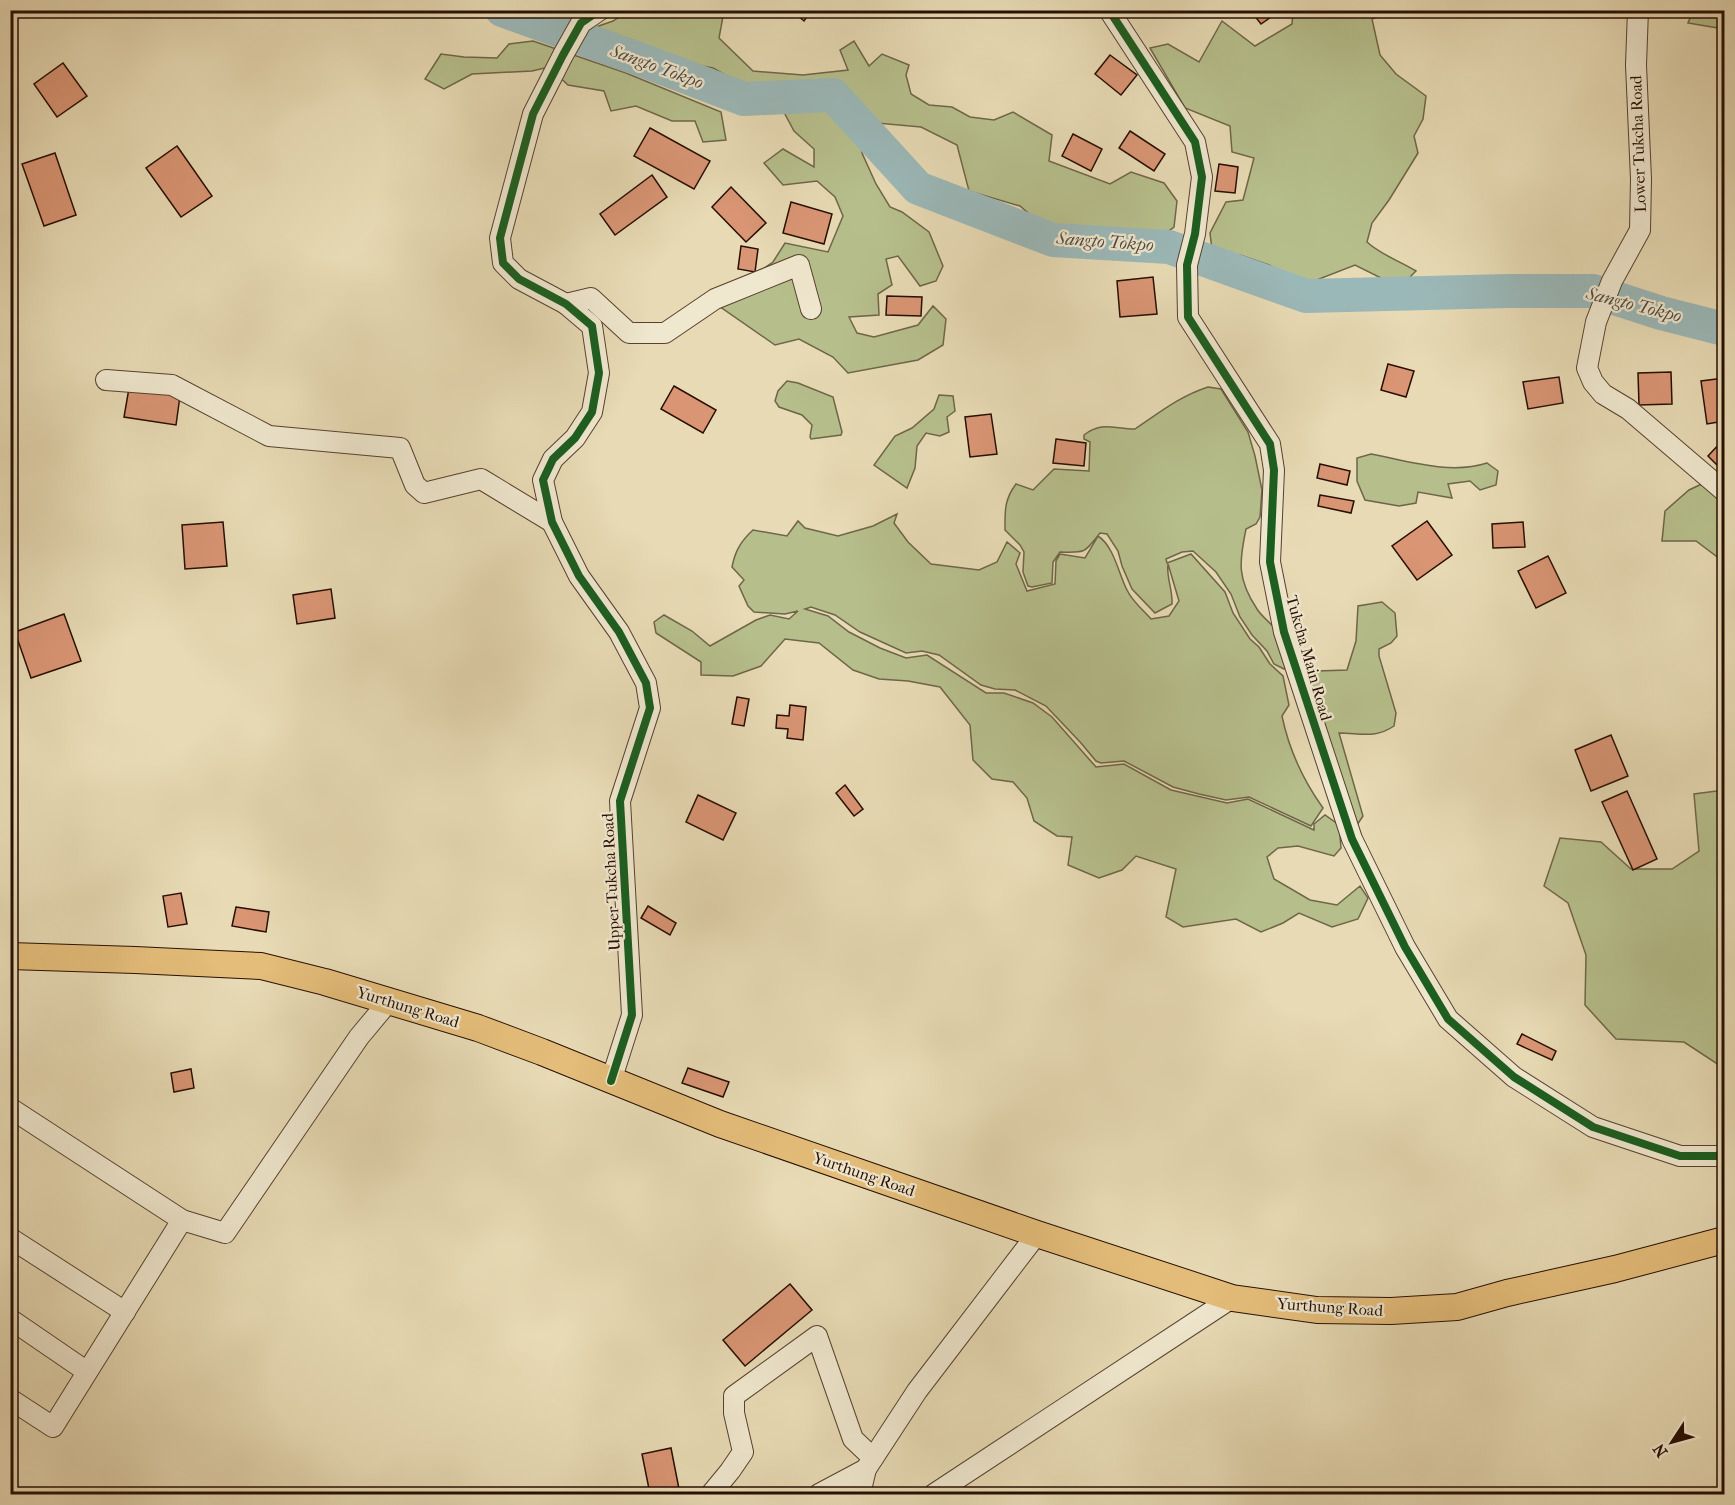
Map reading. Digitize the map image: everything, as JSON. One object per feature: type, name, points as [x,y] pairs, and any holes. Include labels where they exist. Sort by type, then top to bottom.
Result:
[{"type":"main road","name":"Yurthung Road","points":[[10,956],[261,966],[389,1000],[478,1028],[720,1124],[1037,1234],[1232,1298],[1317,1310],[1391,1311],[1457,1307],[1725,1240]]},
{"type":"street","name":"Upper Tukcha Road","points":[[600,10],[581,23],[562,55],[533,114],[500,238],[503,263],[519,279],[566,304],[592,326],[600,373],[592,412],[575,438],[552,459],[543,480],[552,522],[579,576],[619,632],[630,652],[646,683],[650,708],[620,801],[632,1015],[611,1081]]},
{"type":"street","name":"Tukcha Main Road","points":[[1109,10],[1195,142],[1202,177],[1196,234],[1187,266],[1188,317],[1270,444],[1274,470],[1270,562],[1284,632],[1352,838],[1405,947],[1448,1019],[1514,1077],[1593,1127],[1680,1156],[1725,1156]]},
{"type":"street","name":"Lower Tukcha Road","points":[[1638,10],[1636,65],[1641,179],[1640,230],[1612,281],[1596,322],[1587,368],[1593,382],[1603,394],[1628,409],[1725,491]]},
{"type":"street","points":[[566,304],[591,298],[629,333],[665,333],[715,299],[799,265],[811,309]]},
{"type":"street","points":[[106,380],[172,384],[269,436],[400,448],[415,485],[424,493],[481,479],[552,522]]},
{"type":"street","points":[[10,1108],[182,1220],[225,1233],[359,1037],[389,1000]]},
{"type":"street","points":[[10,1399],[53,1427],[182,1220]]},
{"type":"street","points":[[860,1494],[869,1464],[917,1391],[1037,1234]]},
{"type":"street","points":[[10,1238],[125,1312]]},
{"type":"street","points":[[934,1494],[1232,1298]]},
{"type":"street","points":[[10,1319],[87,1371]]},
{"type":"street","points":[[711,1494],[743,1452],[734,1413],[734,1396],[817,1336],[853,1439],[869,1464]]},
{"type":"street","points":[[819,1494],[869,1464]]},
{"type":"green space","points":[[628,11],[724,11],[719,38],[753,71],[803,75],[848,70],[840,50],[854,41],[869,66],[882,54],[909,65],[906,75],[911,94],[929,105],[952,107],[970,117],[994,120],[1013,112],[1052,135],[1049,161],[1110,184],[1131,172],[1164,183],[1177,201],[1174,227],[1158,239],[1097,235],[1042,225],[1020,206],[969,191],[957,145],[921,127],[877,123],[863,142],[862,153],[876,184],[890,207],[902,212],[929,232],[943,266],[936,281],[920,286],[898,256],[886,259],[892,285],[878,294],[879,315],[849,317],[857,333],[874,337],[918,325],[933,306],[946,319],[943,345],[918,360],[848,373],[833,357],[799,339],[775,345],[719,306],[730,292],[773,262],[785,243],[828,252],[843,216],[835,197],[817,181],[783,185],[764,163],[783,149],[814,167],[814,149],[794,131],[772,90],[745,86],[713,68],[686,63],[654,52],[623,41],[596,27],[613,21]]},
{"type":"green space","points":[[1293,11],[1395,11],[1372,19],[1380,55],[1396,74],[1426,96],[1423,119],[1414,136],[1418,153],[1372,223],[1367,242],[1416,271],[1406,281],[1393,284],[1355,265],[1309,283],[1240,255],[1213,258],[1210,233],[1226,202],[1243,200],[1254,158],[1232,152],[1230,126],[1185,108],[1150,48],[1168,44],[1199,62],[1222,21],[1255,46],[1292,24]]},
{"type":"green space","points":[[1693,11],[1724,11],[1724,29],[1688,23]]},
{"type":"green space","points":[[533,41],[626,73],[721,112],[726,140],[703,142],[695,121],[672,121],[636,106],[611,111],[604,91],[568,85],[549,67],[532,71],[472,74],[444,89],[425,79],[441,54],[497,58],[509,44]]},
{"type":"green space","points":[[787,381],[833,397],[841,435],[811,439],[812,425],[802,415],[779,407],[775,401],[778,391]]},
{"type":"green space","points":[[1208,387],[1221,389],[1248,432],[1255,456],[1262,490],[1260,517],[1256,524],[1246,529],[1241,570],[1250,598],[1278,634],[1288,665],[1284,669],[1274,664],[1267,651],[1240,617],[1231,594],[1216,572],[1193,551],[1182,552],[1166,559],[1167,563],[1191,554],[1225,592],[1233,613],[1250,639],[1283,676],[1289,705],[1282,716],[1289,741],[1303,776],[1323,808],[1311,826],[1249,797],[1226,800],[1199,794],[1173,787],[1124,761],[1101,763],[1096,761],[1046,706],[1015,690],[995,689],[981,685],[939,655],[922,651],[906,653],[860,632],[835,615],[811,607],[805,609],[828,616],[849,632],[906,658],[927,655],[986,693],[1004,693],[1033,703],[1052,717],[1096,767],[1124,764],[1171,790],[1227,803],[1248,799],[1314,830],[1314,824],[1325,815],[1339,825],[1341,848],[1334,856],[1298,846],[1278,848],[1267,857],[1274,879],[1310,900],[1337,905],[1360,886],[1368,898],[1358,919],[1332,927],[1299,913],[1261,932],[1236,919],[1183,927],[1166,917],[1176,869],[1136,856],[1122,870],[1099,878],[1068,865],[1072,837],[1057,836],[1034,821],[1027,798],[1013,782],[992,779],[973,760],[970,725],[940,687],[879,679],[853,670],[819,643],[785,639],[761,666],[733,676],[701,675],[701,662],[656,633],[654,622],[664,615],[692,631],[710,646],[756,620],[770,615],[789,619],[798,611],[785,614],[754,612],[748,606],[739,586],[744,580],[732,567],[739,547],[753,530],[787,536],[798,521],[805,528],[838,536],[873,526],[897,514],[894,523],[908,542],[931,564],[979,570],[997,562],[1007,542],[1020,553],[1016,564],[1027,591],[1055,584],[1056,561],[1060,554],[1085,558],[1098,536],[1108,547],[1127,590],[1138,605],[1151,619],[1169,616],[1179,601],[1168,564],[1172,604],[1155,613],[1132,589],[1118,551],[1107,534],[1100,533],[1091,545],[1080,552],[1060,552],[1053,562],[1052,583],[1028,586],[1023,572],[1024,552],[1005,530],[1006,506],[1009,495],[1016,484],[1033,490],[1054,469],[1089,471],[1090,442],[1084,439],[1084,435],[1090,431],[1103,427],[1135,429],[1179,400]]},
{"type":"green space","points":[[939,395],[953,396],[955,411],[947,417],[949,432],[940,436],[926,433],[917,446],[915,468],[907,488],[874,465],[895,436],[912,428],[934,409]]},
{"type":"green space","points":[[1371,454],[1444,467],[1458,468],[1487,463],[1498,471],[1496,485],[1480,490],[1470,481],[1448,484],[1452,498],[1418,492],[1416,503],[1399,506],[1365,500],[1357,481],[1357,458]]},
{"type":"green space","points":[[1706,482],[1724,502],[1724,562],[1696,541],[1662,541],[1665,511],[1689,490]]},
{"type":"green space","points":[[1382,602],[1395,613],[1397,636],[1391,643],[1379,649],[1396,713],[1394,726],[1374,734],[1339,733],[1363,816],[1357,825],[1307,682],[1317,671],[1347,670],[1356,641],[1358,606]]},
{"type":"green space","points":[[1724,790],[1724,1067],[1722,1067],[1684,1042],[1616,1039],[1585,1005],[1586,955],[1568,903],[1544,886],[1560,838],[1601,842],[1631,869],[1672,869],[1699,851],[1694,794]]},
{"type":"building","points":[[791,10],[812,10],[804,21]]},
{"type":"building","points":[[1250,10],[1267,10],[1271,17],[1261,24]]},
{"type":"building","points":[[1110,55],[1137,75],[1121,95],[1095,74]]},
{"type":"building","points":[[63,63],[87,96],[57,117],[34,84]]},
{"type":"building","points":[[650,128],[710,161],[694,189],[634,156]]},
{"type":"building","points":[[1130,131],[1165,154],[1154,171],[1119,148]]},
{"type":"building","points":[[1073,134],[1102,149],[1091,171],[1062,156]]},
{"type":"building","points":[[177,146],[212,196],[181,217],[146,168]]},
{"type":"building","points":[[55,153],[76,215],[44,226],[22,164]]},
{"type":"building","points":[[1219,164],[1238,167],[1235,193],[1215,191]]},
{"type":"building","points":[[652,175],[667,197],[615,235],[600,214]]},
{"type":"building","points":[[731,187],[766,223],[746,242],[712,207]]},
{"type":"building","points":[[791,202],[832,214],[824,244],[783,233]]},
{"type":"building","points":[[741,246],[758,249],[755,272],[738,269]]},
{"type":"building","points":[[1153,277],[1157,314],[1120,317],[1117,281]]},
{"type":"building","points":[[887,296],[922,297],[921,316],[886,315]]},
{"type":"building","points":[[1388,364],[1414,371],[1406,397],[1381,390]]},
{"type":"building","points":[[1671,372],[1672,404],[1639,405],[1638,373]]},
{"type":"building","points":[[1559,377],[1563,403],[1528,409],[1523,382]]},
{"type":"building","points":[[1724,378],[1724,421],[1707,424],[1701,381]]},
{"type":"building","points":[[674,386],[716,410],[703,433],[661,409]]},
{"type":"building","points":[[129,388],[180,396],[176,425],[124,417]]},
{"type":"building","points":[[991,414],[997,454],[970,457],[965,417]]},
{"type":"building","points":[[1056,439],[1086,443],[1084,466],[1053,463]]},
{"type":"building","points":[[1724,439],[1724,472],[1708,456]]},
{"type":"building","points":[[1320,464],[1350,471],[1347,485],[1317,478]]},
{"type":"building","points":[[1320,495],[1354,501],[1351,513],[1318,506]]},
{"type":"building","points":[[1427,521],[1452,555],[1417,580],[1392,546]]},
{"type":"building","points":[[223,522],[227,566],[185,569],[182,525]]},
{"type":"building","points":[[1523,522],[1525,547],[1493,548],[1492,524]]},
{"type":"building","points":[[1548,556],[1566,593],[1536,608],[1518,571]]},
{"type":"building","points":[[331,589],[335,618],[297,624],[293,595]]},
{"type":"building","points":[[64,614],[81,661],[31,678],[15,632]]},
{"type":"building","points":[[737,697],[749,699],[744,726],[732,724]]},
{"type":"building","points":[[790,705],[806,707],[803,740],[787,738],[788,729],[776,728],[777,715],[789,716]]},
{"type":"building","points":[[1611,735],[1628,776],[1591,791],[1575,750]]},
{"type":"building","points":[[845,785],[863,809],[854,816],[836,793]]},
{"type":"building","points":[[1627,791],[1657,859],[1633,870],[1602,802]]},
{"type":"building","points":[[698,795],[736,813],[723,840],[686,822]]},
{"type":"building","points":[[181,893],[187,924],[168,927],[163,896]]},
{"type":"building","points":[[648,906],[676,923],[670,935],[641,918]]},
{"type":"building","points":[[236,907],[269,912],[266,932],[232,926]]},
{"type":"building","points":[[1522,1034],[1556,1051],[1552,1060],[1517,1044]]},
{"type":"building","points":[[688,1068],[729,1082],[723,1097],[682,1083]]},
{"type":"building","points":[[191,1069],[194,1088],[174,1092],[171,1073]]},
{"type":"building","points":[[790,1284],[812,1310],[745,1366],[723,1340]]},
{"type":"building","points":[[671,1448],[680,1494],[650,1494],[642,1454]]},
{"type":"waterway","name":"Sangto Tokpo","points":[[502,10],[744,99],[833,95],[918,188],[1053,240],[1169,247],[1306,296],[1593,291],[1661,313],[1724,329]]},
{"type":"cycle path","points":[[600,10],[581,23],[533,114],[500,238],[503,263],[519,279],[566,304],[592,326],[599,373],[592,412],[575,438],[553,459],[543,480],[552,522],[579,576],[619,632],[646,683],[650,708],[620,801],[632,1015],[611,1081]]},
{"type":"cycle path","points":[[1109,10],[1195,142],[1202,177],[1195,234],[1187,265],[1188,317],[1270,444],[1274,470],[1270,562],[1284,632],[1352,839],[1405,947],[1448,1019],[1514,1077],[1593,1127],[1680,1156],[1724,1156]]}]
